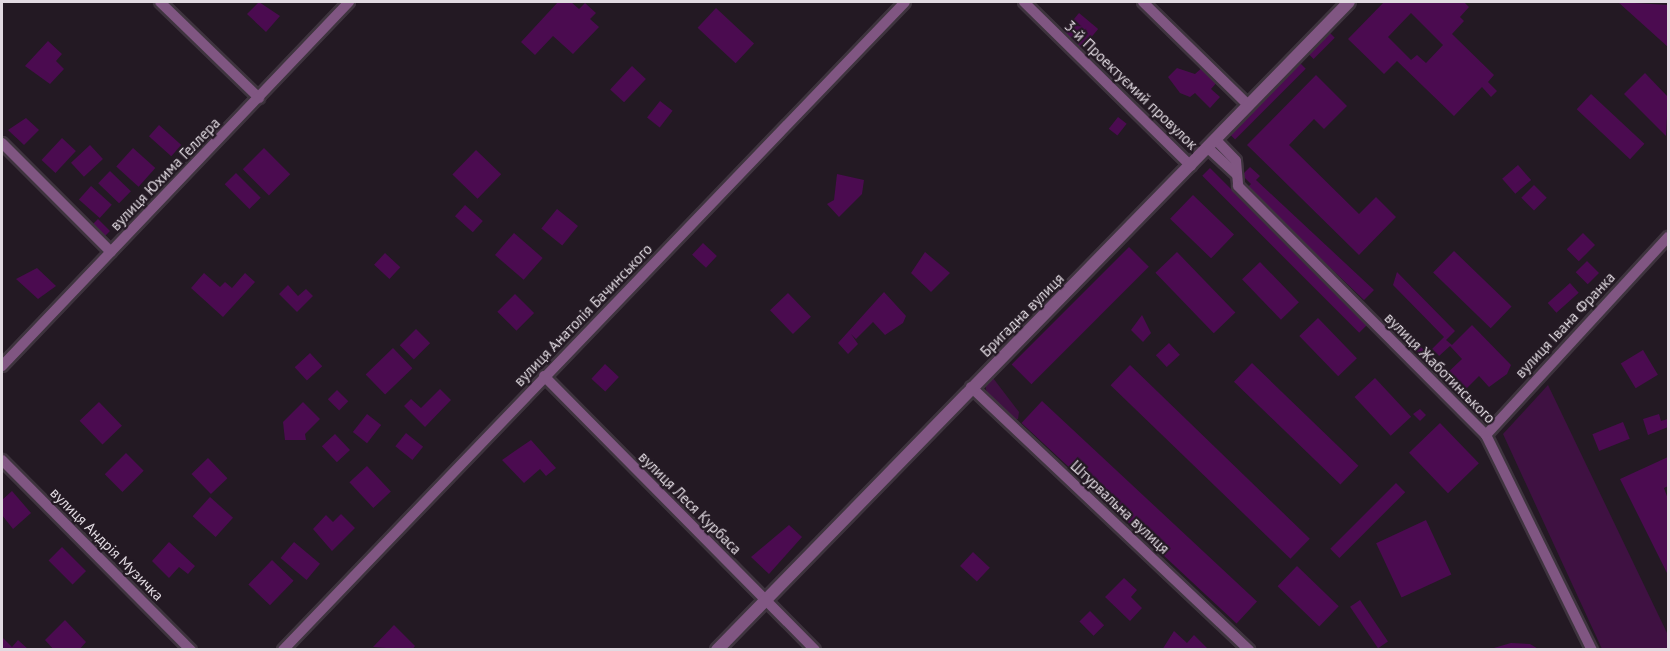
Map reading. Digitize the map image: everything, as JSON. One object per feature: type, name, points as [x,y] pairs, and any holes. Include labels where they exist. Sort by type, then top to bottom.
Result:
[{"type":"street","points":[[160,2],[259,98]]},
{"type":"street","name":"вулиця Юхима Геллера","points":[[2,366],[349,2]]},
{"type":"street","name":"вулиця Анатолія Бачинського","points":[[283,650],[905,2]]},
{"type":"street","name":"3-й Проектуємий провулок","points":[[1024,2],[1191,166]]},
{"type":"street","points":[[1143,2],[1247,104]]},
{"type":"street","name":"Бригадна вулиця","points":[[717,650],[971,387],[1191,166],[1247,104],[1349,2]]},
{"type":"street","points":[[2,143],[111,252]]},
{"type":"street","name":"вулиця Жаботинського","points":[[1211,143],[1236,160],[1238,186],[1486,435],[1592,650]]},
{"type":"street","name":"вулиця Івана Франка","points":[[1486,435],[1668,237]]},
{"type":"street","name":"вулиця Леся Курбаса","points":[[544,376],[815,650]]},
{"type":"street","name":"Штурвальна вулиця","points":[[971,387],[1249,650]]},
{"type":"street","name":"вулиця Андрія Музичка","points":[[2,460],[191,650]]},
{"type":"shaded area","points":[[993,378],[1019,412],[1018,419],[1010,421],[987,395],[985,383]]},
{"type":"shaded area","points":[[1548,385],[1668,635],[1668,649],[1602,649],[1503,434]]},
{"type":"building","points":[[259,2],[280,16],[266,32],[247,14]]},
{"type":"building","points":[[558,2],[571,2],[579,9],[585,3],[596,13],[590,19],[599,27],[573,54],[553,36],[535,55],[521,42]]},
{"type":"building","points":[[1384,2],[1464,2],[1469,7],[1460,17],[1464,21],[1452,34],[1494,75],[1488,82],[1497,91],[1491,97],[1482,87],[1454,116],[1397,61],[1384,74],[1348,39]],"holes":[[[1411,13],[1443,45],[1426,63],[1417,55],[1411,60],[1388,37]]]},
{"type":"building","points":[[1618,2],[1668,5],[1668,47]]},
{"type":"building","points":[[716,8],[754,43],[736,63],[698,28]]},
{"type":"building","points":[[1079,13],[1098,29],[1081,49],[1062,33]]},
{"type":"building","points":[[1327,30],[1335,38],[1314,59],[1306,51]]},
{"type":"building","points":[[48,41],[62,54],[56,61],[64,69],[50,84],[25,66]]},
{"type":"building","points":[[1298,61],[1306,69],[1235,139],[1227,132]]},
{"type":"building","points":[[632,66],[646,79],[624,102],[610,89]]},
{"type":"building","points":[[1204,66],[1219,80],[1211,89],[1220,97],[1210,108],[1195,93],[1190,97],[1180,93],[1168,77],[1177,68],[1195,74]]},
{"type":"building","points":[[1645,73],[1668,97],[1666,136],[1624,94]]},
{"type":"building","points":[[1316,75],[1347,106],[1324,129],[1314,119],[1289,145],[1359,214],[1376,197],[1396,217],[1359,255],[1247,145]]},
{"type":"building","points":[[1591,94],[1644,144],[1630,159],[1577,109]]},
{"type":"building","points":[[660,101],[673,111],[660,127],[647,118]]},
{"type":"building","points":[[1118,117],[1127,124],[1117,136],[1109,129]]},
{"type":"building","points":[[26,118],[39,130],[24,145],[8,130]]},
{"type":"building","points":[[159,125],[181,145],[171,156],[149,136]]},
{"type":"building","points":[[62,138],[76,151],[55,173],[42,160]]},
{"type":"building","points":[[90,145],[103,159],[84,177],[71,163]]},
{"type":"building","points":[[133,148],[155,168],[139,187],[116,167]]},
{"type":"building","points":[[264,148],[290,174],[269,195],[243,169]]},
{"type":"building","points":[[476,150],[501,174],[478,199],[452,174]]},
{"type":"building","points":[[1518,165],[1531,180],[1515,194],[1502,179]]},
{"type":"building","points":[[1250,167],[1260,176],[1256,180],[1374,290],[1364,300],[1247,188],[1251,184],[1242,175]]},
{"type":"building","points":[[1210,168],[1367,325],[1359,333],[1202,176]]},
{"type":"building","points":[[110,171],[131,191],[119,203],[98,183]]},
{"type":"building","points":[[236,173],[261,198],[249,209],[225,184]]},
{"type":"building","points":[[837,174],[864,180],[862,194],[839,217],[827,204],[834,200]]},
{"type":"building","points":[[1534,185],[1547,198],[1534,210],[1521,198]]},
{"type":"building","points":[[91,186],[112,205],[100,218],[79,199]]},
{"type":"building","points":[[1193,195],[1234,235],[1211,258],[1170,219]]},
{"type":"building","points":[[465,205],[483,221],[473,232],[455,216]]},
{"type":"building","points":[[557,209],[578,226],[562,245],[541,228]]},
{"type":"building","points":[[98,219],[110,231],[102,239],[90,227]]},
{"type":"building","points":[[514,233],[543,258],[524,280],[495,255]]},
{"type":"building","points":[[1583,233],[1595,245],[1579,261],[1567,249]]},
{"type":"building","points":[[703,243],[717,256],[706,268],[692,255]]},
{"type":"building","points":[[1129,247],[1149,267],[1031,384],[1012,364]]},
{"type":"building","points":[[1454,251],[1512,307],[1491,328],[1433,273]]},
{"type":"building","points":[[925,252],[950,273],[931,292],[911,273]]},
{"type":"building","points":[[1177,252],[1235,312],[1214,333],[1155,273]]},
{"type":"building","points":[[385,253],[400,267],[389,279],[374,265]]},
{"type":"building","points":[[1587,261],[1599,273],[1588,284],[1576,272]]},
{"type":"building","points":[[1260,262],[1299,302],[1281,320],[1242,279]]},
{"type":"building","points":[[37,268],[56,286],[38,299],[16,279]]},
{"type":"building","points":[[1397,272],[1455,331],[1446,340],[1452,345],[1472,325],[1511,365],[1507,374],[1489,387],[1479,376],[1459,396],[1442,378],[1462,359],[1450,346],[1439,356],[1432,349],[1444,337],[1393,285]]},
{"type":"building","points":[[204,273],[220,287],[225,282],[232,288],[245,273],[255,282],[223,317],[191,288]]},
{"type":"building","points":[[1570,283],[1579,293],[1556,313],[1548,303]]},
{"type":"building","points":[[288,285],[298,296],[306,289],[313,296],[297,312],[279,294]]},
{"type":"building","points":[[884,292],[906,316],[903,323],[885,335],[873,322],[856,339],[851,334],[858,344],[848,354],[838,343]]},
{"type":"building","points":[[788,293],[811,317],[793,334],[770,310]]},
{"type":"building","points":[[515,294],[534,313],[516,331],[497,312]]},
{"type":"building","points":[[1142,315],[1151,333],[1143,342],[1131,330]]},
{"type":"building","points":[[1392,317],[1434,361],[1426,369],[1384,325]]},
{"type":"building","points":[[1318,318],[1357,358],[1338,376],[1299,336]]},
{"type":"building","points":[[416,329],[430,343],[414,359],[400,345]]},
{"type":"building","points":[[1169,343],[1180,355],[1167,367],[1156,355]]},
{"type":"building","points":[[393,348],[412,368],[385,395],[366,374]]},
{"type":"building","points":[[1643,350],[1658,375],[1636,388],[1621,363]]},
{"type":"building","points":[[310,353],[322,366],[307,380],[295,367]]},
{"type":"building","points":[[1252,363],[1358,466],[1340,485],[1234,382]]},
{"type":"building","points":[[605,364],[619,377],[605,392],[591,379]]},
{"type":"building","points":[[1130,365],[1310,539],[1290,559],[1111,385]]},
{"type":"building","points":[[1375,378],[1411,417],[1391,436],[1355,397]]},
{"type":"building","points":[[440,389],[451,400],[425,427],[404,406],[411,399],[421,408]]},
{"type":"building","points":[[337,390],[348,401],[339,411],[328,399]]},
{"type":"building","points":[[1042,401],[1257,602],[1237,623],[1022,423]]},
{"type":"building","points":[[99,402],[122,426],[103,444],[80,421]]},
{"type":"building","points":[[303,402],[320,419],[305,434],[306,440],[285,440],[283,422]]},
{"type":"building","points":[[1420,409],[1426,415],[1420,421],[1413,414]]},
{"type":"building","points":[[367,414],[381,425],[367,443],[353,432]]},
{"type":"building","points":[[1659,414],[1661,421],[1668,419],[1668,427],[1648,435],[1643,419]]},
{"type":"building","points":[[1623,422],[1630,439],[1599,451],[1592,434]]},
{"type":"building","points":[[1440,423],[1479,463],[1448,493],[1409,453]]},
{"type":"building","points":[[406,433],[423,447],[412,460],[395,446]]},
{"type":"building","points":[[335,434],[350,450],[337,462],[322,446]]},
{"type":"building","points":[[531,440],[556,468],[546,476],[540,469],[524,483],[502,460]]},
{"type":"building","points":[[126,453],[144,471],[122,492],[105,474]]},
{"type":"building","points":[[1668,457],[1668,486],[1664,488],[1668,499],[1668,575],[1620,479]]},
{"type":"building","points":[[208,458],[227,478],[211,494],[191,474]]},
{"type":"building","points":[[367,466],[391,492],[373,508],[349,482]]},
{"type":"building","points":[[1396,483],[1405,492],[1339,558],[1330,549]]},
{"type":"building","points":[[12,491],[31,513],[13,529],[2,515],[2,500]]},
{"type":"building","points":[[210,497],[233,518],[216,537],[193,516]]},
{"type":"building","points":[[341,514],[355,528],[332,551],[313,529],[326,515],[333,522]]},
{"type":"building","points":[[1426,520],[1451,574],[1402,598],[1376,543]]},
{"type":"building","points":[[789,525],[802,537],[769,574],[751,557]]},
{"type":"building","points":[[169,542],[195,566],[188,574],[179,567],[169,578],[152,561]]},
{"type":"building","points":[[294,542],[320,564],[307,580],[281,558]]},
{"type":"building","points":[[62,547],[86,571],[73,584],[49,560]]},
{"type":"building","points":[[973,552],[990,568],[977,582],[960,566]]},
{"type":"building","points":[[272,560],[294,581],[270,605],[248,584]]},
{"type":"building","points":[[1297,566],[1339,606],[1319,626],[1278,586]]},
{"type":"building","points":[[1124,578],[1137,590],[1131,597],[1142,608],[1130,621],[1105,597]]},
{"type":"building","points":[[1360,600],[1388,641],[1378,648],[1350,607]]},
{"type":"building","points":[[1090,611],[1104,625],[1094,636],[1079,622]]},
{"type":"building","points":[[65,620],[86,642],[79,650],[54,650],[45,640]]},
{"type":"building","points":[[394,625],[415,646],[412,650],[373,647]]},
{"type":"building","points":[[1174,631],[1187,643],[1194,635],[1209,650],[1162,650]]},
{"type":"building","points":[[2,637],[12,647],[18,640],[29,650],[2,650]]},
{"type":"building","points":[[1511,643],[1530,644],[1540,650],[1487,650]]}]
